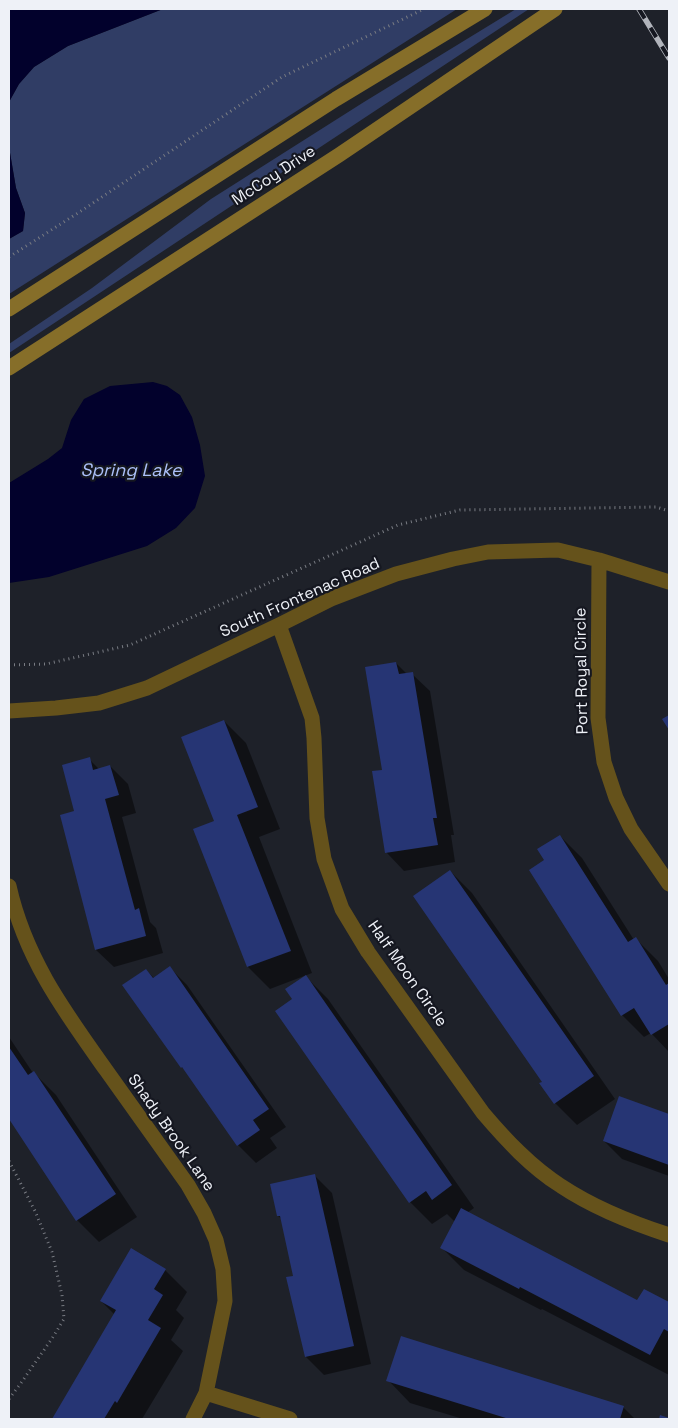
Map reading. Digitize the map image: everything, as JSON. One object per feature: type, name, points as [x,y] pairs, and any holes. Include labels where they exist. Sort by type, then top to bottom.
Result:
[{"type":"street","name":"McCoy Drive","points":[[9,309],[336,99],[485,9]]},
{"type":"street","name":"McCoy Drive","points":[[9,368],[338,155],[555,9]]},
{"type":"street","name":"South Frontenac Road","points":[[9,711],[99,703],[147,688],[331,599],[396,574],[488,552],[558,550],[599,560],[669,582]]},
{"type":"street","name":"Port Royal Circle","points":[[599,560],[598,718],[604,762],[616,798],[631,829],[669,884]]},
{"type":"street","name":"Half Moon Circle","points":[[280,625],[312,718],[317,818],[324,859],[342,909],[368,952],[483,1113],[503,1137],[526,1159],[560,1186],[602,1209],[669,1235]]},
{"type":"street","name":"Shady Brook Lane","points":[[9,886],[26,942],[43,976],[62,1008],[188,1185],[204,1212],[216,1240],[223,1269],[225,1301],[206,1393],[193,1419]]},
{"type":"street","points":[[206,1393],[290,1419]]},
{"type":"path","points":[[9,258],[282,77],[424,9]]},
{"type":"path","points":[[9,665],[46,664],[130,645],[398,526],[460,510],[656,507],[669,511]]},
{"type":"path","points":[[9,1161],[52,1252],[62,1295],[64,1319],[48,1345],[9,1399]]},
{"type":"shaded area","points":[[163,9],[457,9],[9,294],[9,239],[23,231],[25,213],[16,188],[9,147],[9,102],[19,84],[34,67],[68,46]]},
{"type":"shaded area","points":[[516,9],[529,9],[9,353],[9,344],[92,288],[211,199]]},
{"type":"water","points":[[9,9],[163,9],[68,46],[34,67],[19,84],[9,102]]},
{"type":"water","points":[[9,147],[16,188],[25,213],[23,231],[9,239]]},
{"type":"water","name":"Spring Lake","points":[[153,382],[167,386],[180,395],[192,417],[200,445],[205,476],[195,508],[176,528],[147,546],[49,577],[9,583],[9,483],[62,448],[71,420],[84,399],[110,386]]},
{"type":"building","points":[[396,662],[399,674],[413,672],[437,818],[433,818],[438,845],[385,853],[372,771],[382,770],[365,667]]},
{"type":"building","points":[[669,715],[669,730],[662,719]]},
{"type":"building","points":[[224,720],[258,807],[237,815],[291,951],[247,967],[193,829],[214,821],[181,737]]},
{"type":"building","points":[[90,757],[93,770],[110,765],[119,795],[105,799],[135,910],[139,908],[146,936],[95,950],[60,815],[74,811],[62,765]]},
{"type":"building","points":[[560,835],[628,942],[636,937],[666,985],[669,983],[669,1024],[651,1035],[634,1008],[621,1016],[529,870],[544,860],[537,849]]},
{"type":"building","points":[[450,870],[594,1076],[554,1104],[539,1083],[542,1082],[413,896]]},
{"type":"building","points":[[170,966],[269,1109],[253,1120],[260,1130],[237,1146],[122,985],[146,969],[153,978]]},
{"type":"building","points":[[306,975],[452,1185],[432,1200],[426,1191],[409,1203],[275,1011],[292,999],[285,989]]},
{"type":"building","points":[[9,1047],[28,1075],[34,1071],[116,1194],[76,1221],[9,1119]]},
{"type":"building","points":[[619,1096],[669,1114],[669,1165],[603,1141]]},
{"type":"building","points":[[315,1174],[354,1346],[305,1357],[286,1277],[293,1276],[280,1216],[277,1216],[270,1184]]},
{"type":"building","points":[[461,1208],[637,1300],[644,1289],[669,1302],[669,1332],[664,1329],[650,1355],[520,1287],[519,1289],[440,1248]]},
{"type":"building","points":[[131,1248],[166,1269],[154,1289],[163,1295],[148,1320],[161,1328],[117,1403],[115,1401],[104,1419],[52,1419],[116,1310],[100,1301]]},
{"type":"building","points":[[401,1336],[624,1406],[620,1419],[509,1419],[386,1381]]},
{"type":"building","points":[[660,1415],[669,1418],[669,1419],[659,1419]]},
{"type":"railway","points":[[639,9],[669,58]]}]
